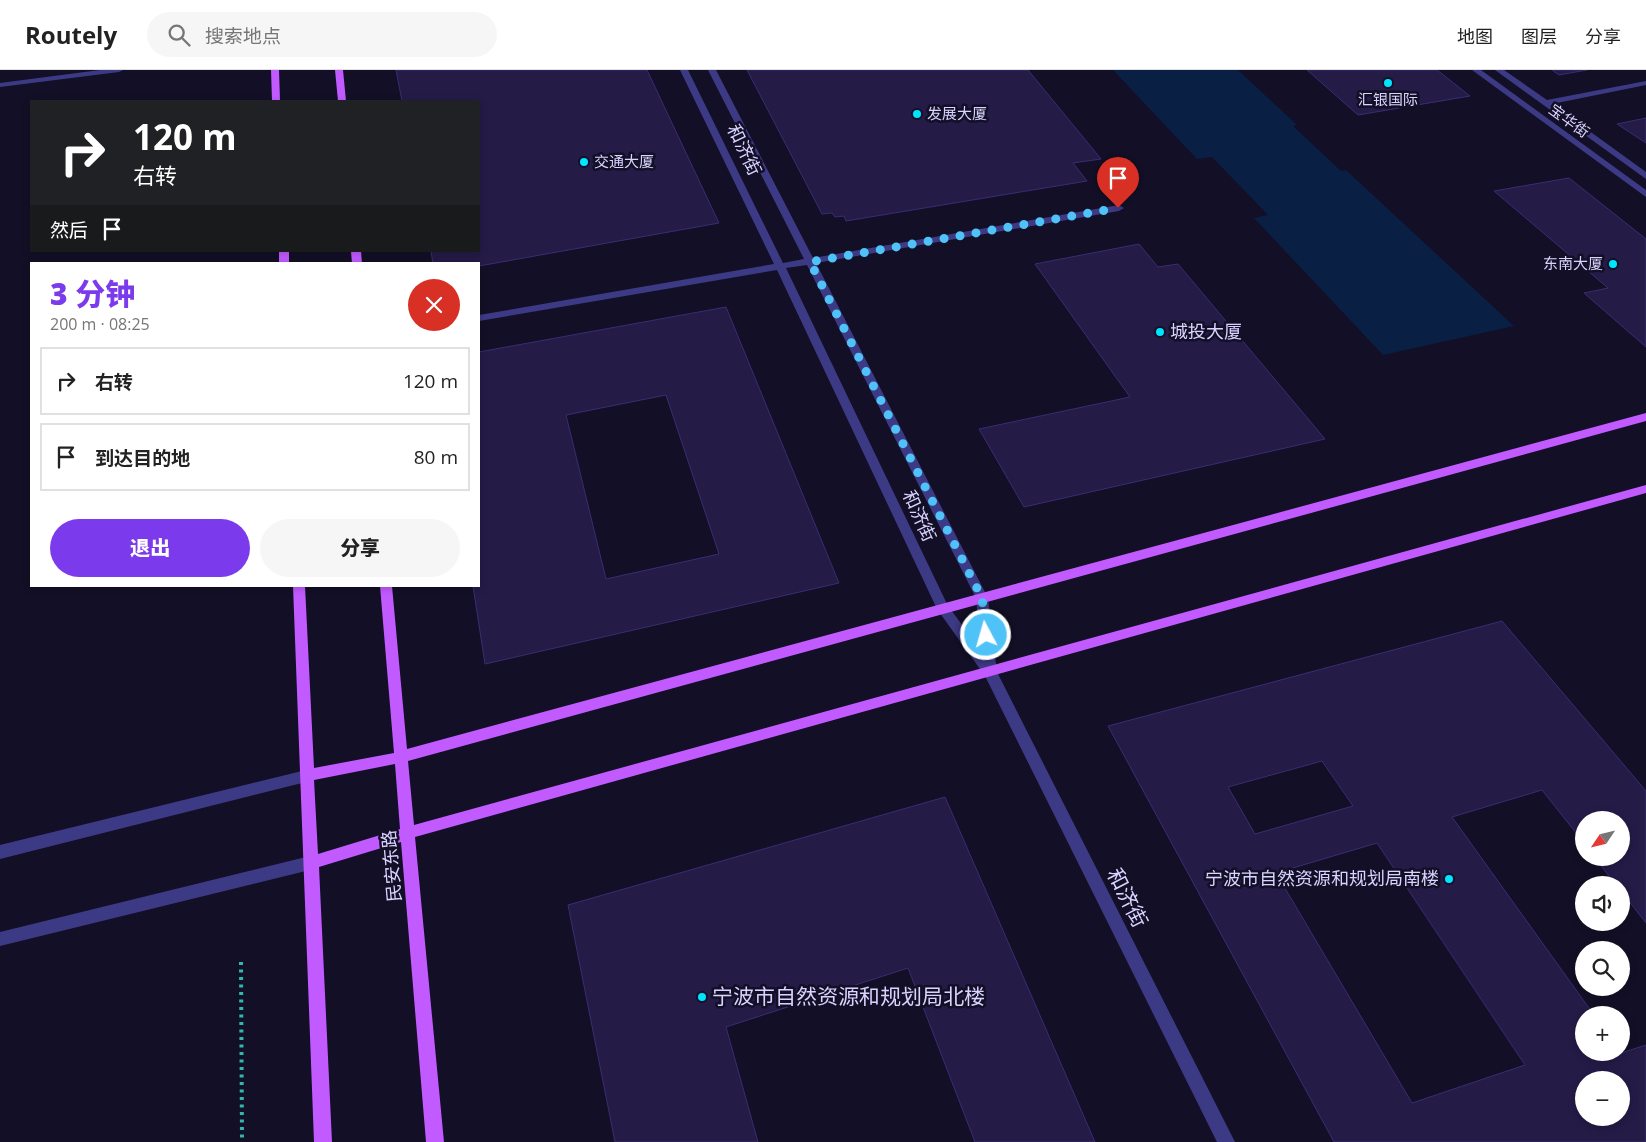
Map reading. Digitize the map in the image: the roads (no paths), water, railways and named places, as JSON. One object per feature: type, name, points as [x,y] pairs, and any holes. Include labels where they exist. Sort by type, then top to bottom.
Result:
[{"type":"main road","points":[[275,70],[276,100]]},
{"type":"main road","points":[[340,70],[342,100]]},
{"type":"main road","points":[[306,776],[401,757],[1646,417]]},
{"type":"main road","points":[[310,863],[408,833],[1646,489]]},
{"type":"main road","points":[[299,587],[323,1142]]},
{"type":"main road","name":"民安东路","points":[[386,587],[435,1142]]},
{"type":"street","points":[[0,85],[119,70]]},
{"type":"street","name":"和济街","points":[[684,70],[943,609],[990,672],[1226,1142]]},
{"type":"street","name":"和济街","points":[[712,70],[982,598],[990,672]]},
{"type":"street","name":"宝华街","points":[[1476,70],[1646,194]]},
{"type":"street","name":"宝华街","points":[[1500,70],[1646,176]]},
{"type":"street","points":[[1546,103],[1646,83]]},
{"type":"street","points":[[480,318],[1118,208]]},
{"type":"street","points":[[0,852],[306,776]]},
{"type":"street","points":[[0,940],[310,863]]},
{"type":"water","points":[[1113,70],[1238,70],[1297,125],[1293,126],[1341,171],[1346,170],[1514,326],[1383,355],[1254,218],[1268,215],[1212,157],[1197,159]]},
{"type":"place","name":"汇银国际","points":[[1388,83]]},
{"type":"place","name":"发展大厦","points":[[917,114]]},
{"type":"place","name":"交通大厦","points":[[584,162]]},
{"type":"place","name":"东南大厦","points":[[1613,264]]},
{"type":"place","name":"城投大厦","points":[[1160,332]]},
{"type":"place","name":"宁波市自然资源和规划局南楼","points":[[1449,879]]},
{"type":"place","name":"宁波市自然资源和规划局北楼","points":[[702,997]]}]
